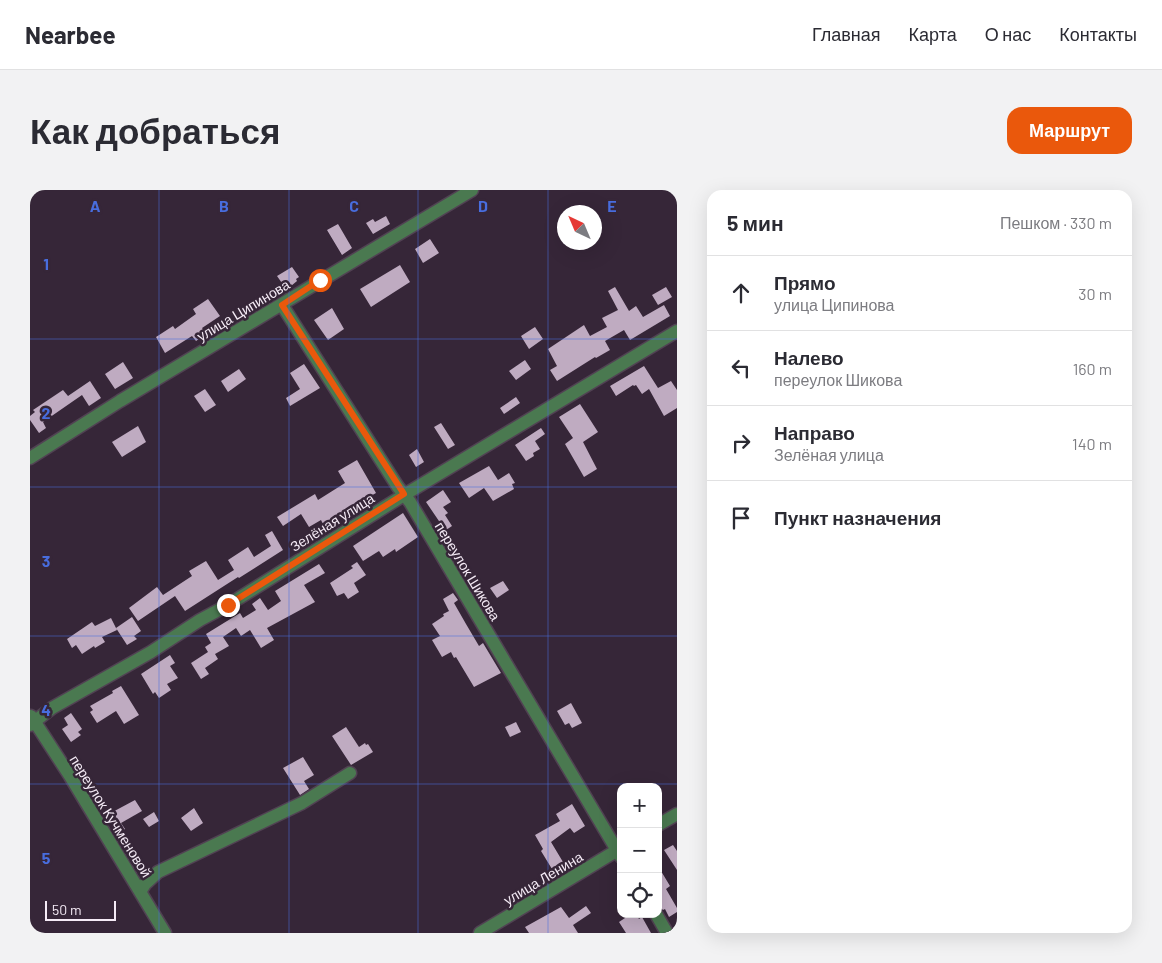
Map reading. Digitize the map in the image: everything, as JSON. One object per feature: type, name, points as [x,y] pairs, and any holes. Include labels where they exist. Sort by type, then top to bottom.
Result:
[{"type":"street","name":"улица Ципинова","points":[[30,458],[137,391],[472,190]]},
{"type":"street","name":"переулок Шикова","points":[[282,305],[404,494],[617,847]]},
{"type":"street","name":"Зелёная улица","points":[[31,720],[151,652],[404,494],[677,331]]},
{"type":"street","name":"переулок Кучменовой","points":[[31,720],[70,776],[165,933]]},
{"type":"street","points":[[140,892],[145,884],[158,872],[302,803],[350,772]]},
{"type":"street","points":[[662,823],[677,814]]},
{"type":"street","name":"улица Ленина","points":[[480,933],[617,854]]},
{"type":"street","points":[[659,918],[668,933]]},
{"type":"building","points":[[386,216],[390,224],[373,234],[366,223],[373,219],[375,222]]},
{"type":"building","points":[[338,224],[352,248],[342,255],[327,230]]},
{"type":"building","points":[[430,239],[439,253],[423,263],[415,249]]},
{"type":"building","points":[[400,265],[410,282],[371,307],[360,289]]},
{"type":"building","points":[[292,267],[299,277],[291,286],[289,283],[284,286],[277,276]]},
{"type":"building","points":[[615,287],[629,311],[636,306],[643,317],[664,305],[670,316],[630,340],[624,330],[605,341],[610,350],[595,357],[557,381],[550,370],[557,366],[548,349],[584,325],[590,336],[607,327],[602,318],[618,310],[608,291]]},
{"type":"building","points":[[666,287],[672,297],[658,305],[652,295]]},
{"type":"building","points":[[208,299],[220,316],[202,328],[206,334],[196,341],[192,336],[165,353],[156,337],[173,326],[175,329],[196,314],[193,309]]},
{"type":"building","points":[[332,308],[344,329],[328,340],[314,320]]},
{"type":"building","points":[[535,327],[543,339],[529,349],[521,336]]},
{"type":"building","points":[[525,360],[531,369],[516,380],[509,371]]},
{"type":"building","points":[[123,362],[133,378],[115,389],[105,374]]},
{"type":"building","points":[[304,364],[320,388],[290,406],[286,398],[300,389],[290,373]]},
{"type":"building","points":[[644,366],[658,388],[671,381],[677,390],[677,408],[664,416],[649,389],[642,394],[636,385],[633,385],[616,396],[610,386]]},
{"type":"building","points":[[239,369],[246,379],[228,392],[221,381]]},
{"type":"building","points":[[90,381],[101,398],[89,406],[82,395],[43,422],[46,428],[39,433],[30,420],[30,416],[35,412],[33,410],[63,390],[68,396]]},
{"type":"building","points":[[205,389],[216,405],[205,412],[194,396]]},
{"type":"building","points":[[516,397],[520,403],[504,414],[500,408]]},
{"type":"building","points":[[580,404],[598,432],[583,442],[597,469],[584,477],[565,444],[573,438],[559,417]]},
{"type":"building","points":[[441,423],[455,445],[448,449],[434,427]]},
{"type":"building","points":[[138,426],[146,442],[122,457],[112,442]]},
{"type":"building","points":[[541,428],[545,434],[535,441],[540,449],[533,453],[534,456],[526,461],[515,445]]},
{"type":"building","points":[[417,449],[424,462],[416,467],[409,455]]},
{"type":"building","points":[[357,460],[376,493],[344,511],[345,513],[324,526],[321,520],[309,527],[301,514],[283,526],[277,517],[315,494],[318,500],[345,483],[338,471]]},
{"type":"building","points":[[489,466],[498,480],[509,473],[515,483],[512,484],[514,489],[493,501],[484,488],[469,498],[459,483]]},
{"type":"building","points":[[443,490],[451,502],[443,507],[448,513],[445,515],[452,526],[440,534],[436,528],[441,524],[426,502]]},
{"type":"building","points":[[403,513],[418,537],[396,552],[395,549],[383,557],[379,551],[363,561],[353,546]]},
{"type":"building","points":[[272,531],[283,550],[185,611],[175,596],[138,621],[129,608],[157,587],[163,595],[192,576],[189,571],[206,561],[218,580],[234,570],[228,560],[248,547],[254,557],[271,546],[265,535]]},
{"type":"building","points":[[357,562],[366,575],[354,583],[359,592],[348,599],[344,593],[337,596],[330,583],[353,568],[351,566]]},
{"type":"building","points":[[319,564],[325,573],[304,585],[315,602],[267,628],[274,640],[261,648],[250,630],[241,636],[236,628],[223,637],[229,646],[215,654],[218,659],[205,668],[209,674],[201,679],[191,663],[208,652],[205,647],[211,643],[206,634],[240,613],[243,618],[256,610],[252,604],[260,598],[268,610],[281,601],[275,591]]},
{"type":"building","points":[[503,581],[509,590],[497,598],[490,588]]},
{"type":"building","points":[[453,593],[458,600],[454,603],[479,646],[483,643],[501,673],[474,687],[456,657],[454,658],[451,652],[442,657],[432,640],[440,636],[432,624],[449,611],[443,599]]},
{"type":"building","points":[[132,617],[141,631],[134,636],[137,639],[127,645],[116,628]]},
{"type":"building","points":[[111,618],[117,630],[102,637],[105,642],[95,648],[94,646],[82,654],[76,645],[72,648],[67,639],[92,622],[95,626]]},
{"type":"building","points":[[170,655],[175,663],[170,666],[178,678],[167,684],[171,690],[159,698],[155,692],[153,694],[141,674]]},
{"type":"building","points":[[121,686],[139,715],[124,724],[116,711],[97,723],[90,712],[93,710],[90,706],[113,693],[112,691]]},
{"type":"building","points":[[571,703],[582,723],[572,728],[569,723],[565,725],[557,711]]},
{"type":"building","points":[[71,713],[82,729],[78,732],[81,735],[71,742],[62,729],[68,725],[64,718]]},
{"type":"building","points":[[516,722],[521,732],[510,737],[505,727]]},
{"type":"building","points":[[346,727],[359,747],[365,743],[366,745],[368,744],[373,752],[351,765],[332,736]]},
{"type":"building","points":[[303,757],[314,775],[304,781],[309,789],[300,795],[283,768]]},
{"type":"building","points":[[135,800],[142,811],[121,823],[125,829],[118,833],[107,815]]},
{"type":"building","points":[[572,804],[585,826],[574,833],[570,828],[551,842],[563,862],[552,869],[541,851],[543,849],[535,835],[560,821],[556,814]]},
{"type":"building","points":[[194,808],[203,823],[191,831],[181,818]]},
{"type":"building","points":[[154,812],[159,821],[149,827],[143,819]]},
{"type":"building","points":[[673,845],[677,851],[677,870],[664,850]]},
{"type":"building","points":[[662,873],[670,886],[666,889],[677,908],[677,912],[669,917],[665,909],[663,910]]},
{"type":"building","points":[[586,906],[591,913],[573,925],[578,933],[529,933],[525,927],[561,907],[569,918]]},
{"type":"building","points":[[625,918],[643,918],[651,933],[626,933],[619,922]]},
{"type":"route","points":[[228,605],[404,494],[282,305],[320,280]]}]
